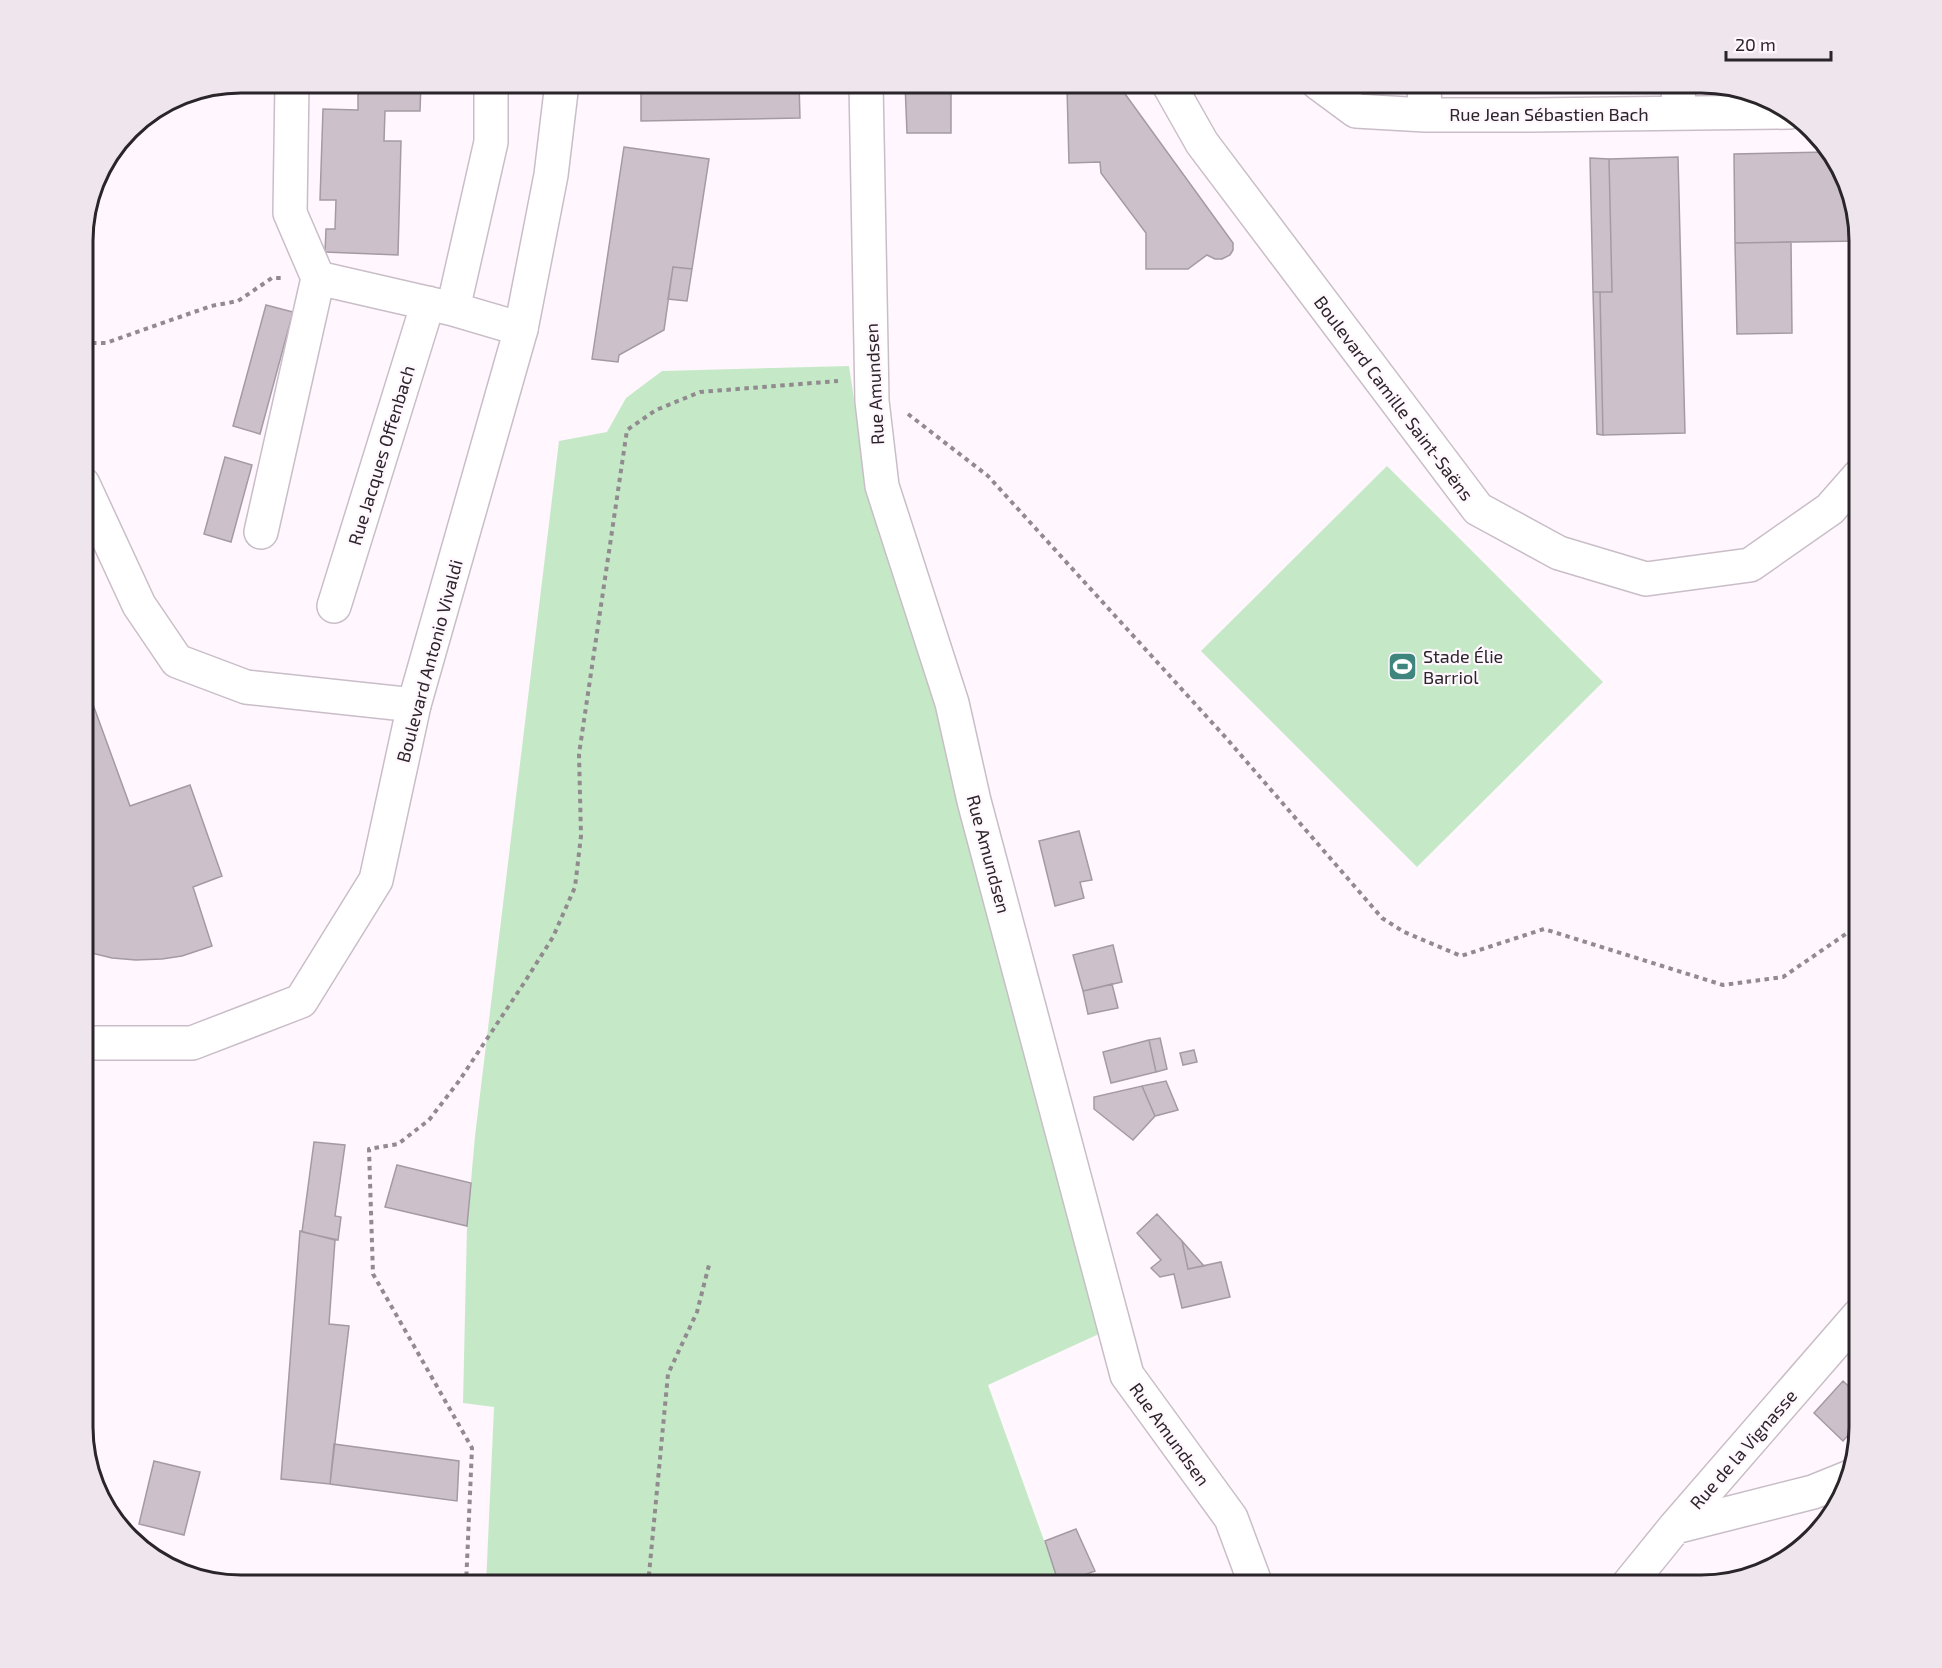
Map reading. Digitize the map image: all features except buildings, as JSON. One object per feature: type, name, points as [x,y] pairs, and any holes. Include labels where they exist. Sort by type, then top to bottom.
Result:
[{"type":"street","points":[[261,532],[318,278],[290,213],[292,93]]},
{"type":"street","name":"Rue Jacques Offenbach","points":[[334,606],[440,306],[491,142],[491,93]]},
{"type":"street","name":"Boulevard Antonio Vivaldi","points":[[93,1043],[192,1043],[301,1001],[376,880],[414,705],[521,329],[551,175],[561,93]]},
{"type":"street","name":"Rue Amundsen","points":[[866,93],[872,389],[882,486],[952,703],[974,801],[1127,1375],[1231,1518],[1252,1575]]},
{"type":"street","name":"Boulevard Camille Saint-Saëns","points":[[1174,93],[1202,143],[1478,509],[1559,553],[1646,579],[1750,565],[1830,509],[1849,488]]},
{"type":"street","name":"Rue Jean Sébastien Bach","points":[[1332,93],[1356,111],[1425,115],[1678,98],[1768,109]]},
{"type":"street","points":[[1424,93],[1425,115]]},
{"type":"street","points":[[318,278],[440,306],[521,329]]},
{"type":"street","points":[[93,506],[139,605],[177,661],[246,687],[414,705]]},
{"type":"street","name":"Rue de la Vignasse","points":[[1637,1575],[1675,1527],[1849,1328]]},
{"type":"street","points":[[1675,1527],[1813,1492],[1839,1482]]},
{"type":"path","points":[[93,344],[106,343],[212,306],[238,301],[272,278],[318,278]]},
{"type":"path","points":[[466,1575],[472,1448],[374,1274],[369,1149],[398,1144],[429,1120],[459,1082],[553,937],[575,887],[581,836],[579,754],[627,430],[656,410],[700,392],[872,389],[892,402],[988,476],[1219,730],[1382,918],[1404,932],[1461,956],[1544,929],[1723,985],[1783,976],[1849,932]]},
{"type":"path","points":[[649,1575],[668,1374],[698,1312],[711,1261]]},
{"type":"green space","points":[[849,366],[865,472],[941,708],[1101,1333],[988,1385],[1056,1575],[486,1575],[494,1407],[463,1403],[467,1226],[475,1136],[559,441],[607,432],[626,398],[662,371]]},
{"type":"green space","name":"Stade Élie Barriol","points":[[1387,466],[1603,682],[1417,867],[1201,651]]},
{"type":"place","name":"Stade Élie Barriol","points":[[1402,666]]}]
